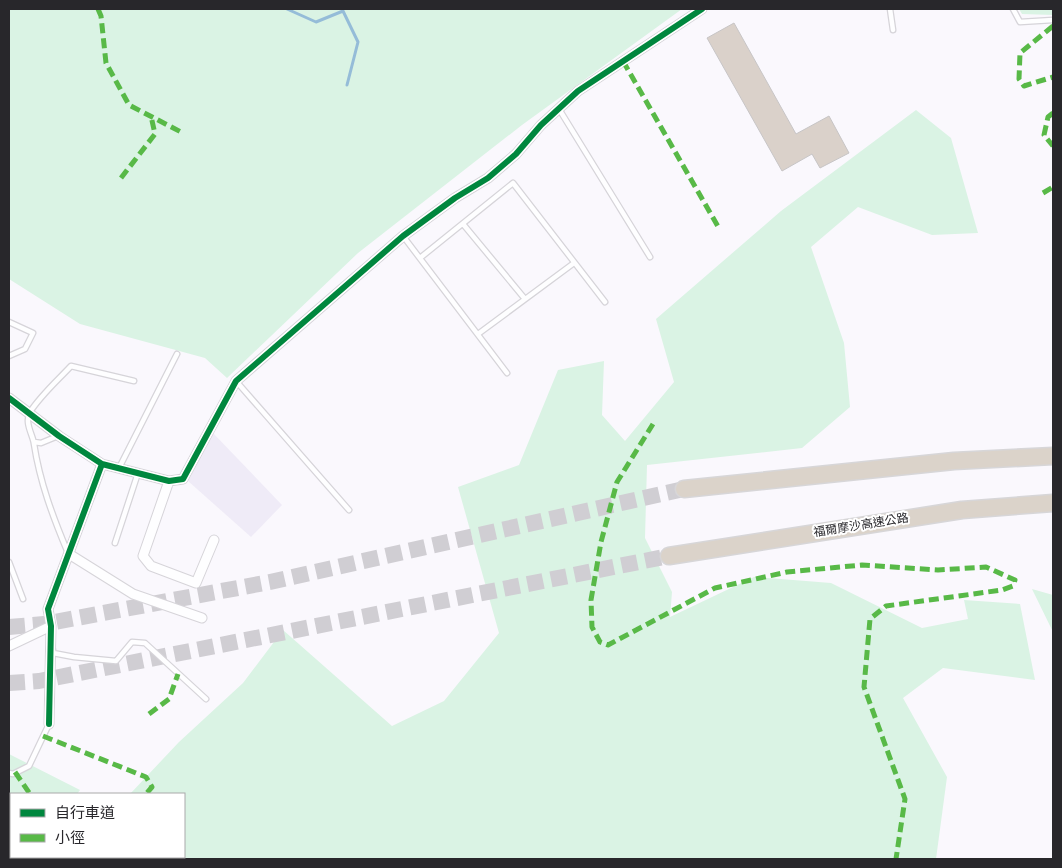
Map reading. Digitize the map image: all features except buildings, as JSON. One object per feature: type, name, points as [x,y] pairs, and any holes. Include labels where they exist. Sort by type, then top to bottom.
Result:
[{"type":"highway","points":[[684,489],[954,461],[1053,456]]},
{"type":"highway","name":"福爾摩沙高速公路","points":[[669,556],[962,510],[1053,503]]},
{"type":"street","points":[[9,398],[59,436],[102,464],[169,481],[183,479],[236,381],[403,236],[455,198],[488,178],[516,154],[558,109],[578,91],[702,9]]},
{"type":"street","points":[[49,724],[50,626],[48,609],[102,464]]},
{"type":"street","points":[[169,481],[143,556],[151,566],[196,583],[214,540]]},
{"type":"street","points":[[69,554],[133,594],[202,618]]},
{"type":"street","points":[[9,646],[50,626]]},
{"type":"lane","points":[[890,9],[893,30]]},
{"type":"lane","points":[[1013,9],[1020,22],[1053,20]]},
{"type":"lane","points":[[558,109],[650,257]]},
{"type":"lane","points":[[420,258],[513,183],[605,302]]},
{"type":"lane","points":[[463,224],[526,299]]},
{"type":"lane","points":[[403,236],[507,373]]},
{"type":"lane","points":[[478,334],[574,263]]},
{"type":"lane","points":[[9,322],[33,333],[25,349],[9,356]]},
{"type":"lane","points":[[119,468],[177,354]]},
{"type":"lane","points":[[69,554],[44,495],[35,459],[34,442],[29,433],[29,413],[70,366],[134,381]]},
{"type":"lane","points":[[236,381],[349,510]]},
{"type":"lane","points":[[34,442],[42,443],[59,436]]},
{"type":"lane","points":[[114,543],[138,473]]},
{"type":"lane","points":[[9,562],[23,599]]},
{"type":"lane","points":[[50,626],[53,653],[74,657],[116,661],[132,642],[145,643],[206,700]]},
{"type":"lane","points":[[9,772],[13,774],[29,766],[49,724]]},
{"type":"shaded area","points":[[213,433],[282,505],[251,537],[188,481]]},
{"type":"green space","points":[[9,9],[682,9],[522,125],[358,253],[227,378],[205,358],[80,324],[9,279]]},
{"type":"green space","points":[[1019,9],[1053,9],[1053,15],[1022,14]]},
{"type":"green space","points":[[916,110],[951,138],[978,233],[932,235],[858,207],[811,247],[844,343],[850,407],[802,448],[647,465],[645,538],[672,592],[670,617],[754,577],[831,583],[922,628],[968,619],[964,600],[1020,604],[1035,680],[943,668],[903,698],[947,777],[936,859],[70,859],[185,858],[185,793],[131,793],[179,742],[243,683],[283,630],[392,726],[444,701],[499,633],[458,487],[519,465],[558,370],[604,361],[602,415],[625,441],[674,382],[656,319],[781,211]]},
{"type":"green space","points":[[1032,589],[1053,595],[1053,632]]},
{"type":"green space","points":[[9,754],[80,790],[78,793],[10,793],[10,858],[28,858],[9,859]]},
{"type":"waterway","points":[[287,9],[316,22],[343,11],[358,42],[347,85]]},
{"type":"tunnel","points":[[9,627],[44,624],[270,582],[684,489]]},
{"type":"tunnel","points":[[9,683],[39,681],[669,556]]},
{"type":"marked path","points":[[98,9],[101,16],[106,63],[129,105],[183,133]]},
{"type":"marked path","points":[[1053,26],[1020,53],[1019,79],[1024,86],[1053,77]]},
{"type":"marked path","points":[[623,61],[720,230]]},
{"type":"marked path","points":[[1053,113],[1048,117],[1044,135],[1053,146]]},
{"type":"marked path","points":[[121,178],[155,134],[151,116]]},
{"type":"marked path","points":[[1043,193],[1053,187]]},
{"type":"marked path","points":[[653,424],[617,482],[601,542],[591,600],[592,627],[600,642],[608,645],[715,588],[787,572],[862,565],[938,570],[986,567],[1015,580],[1013,586],[1002,590],[886,606],[870,619],[864,687],[905,799],[896,859]]},
{"type":"marked path","points":[[149,714],[169,699],[178,674]]},
{"type":"marked path","points":[[43,736],[146,777],[152,787],[147,793]]},
{"type":"marked path","points":[[15,772],[29,793]]},
{"type":"cycle path","points":[[9,398],[59,436],[102,464],[169,481],[183,479],[236,381],[403,236],[455,198],[488,178],[516,154],[541,125],[578,91],[702,9]]},
{"type":"cycle path","points":[[49,724],[51,626],[48,609],[102,464]]}]
